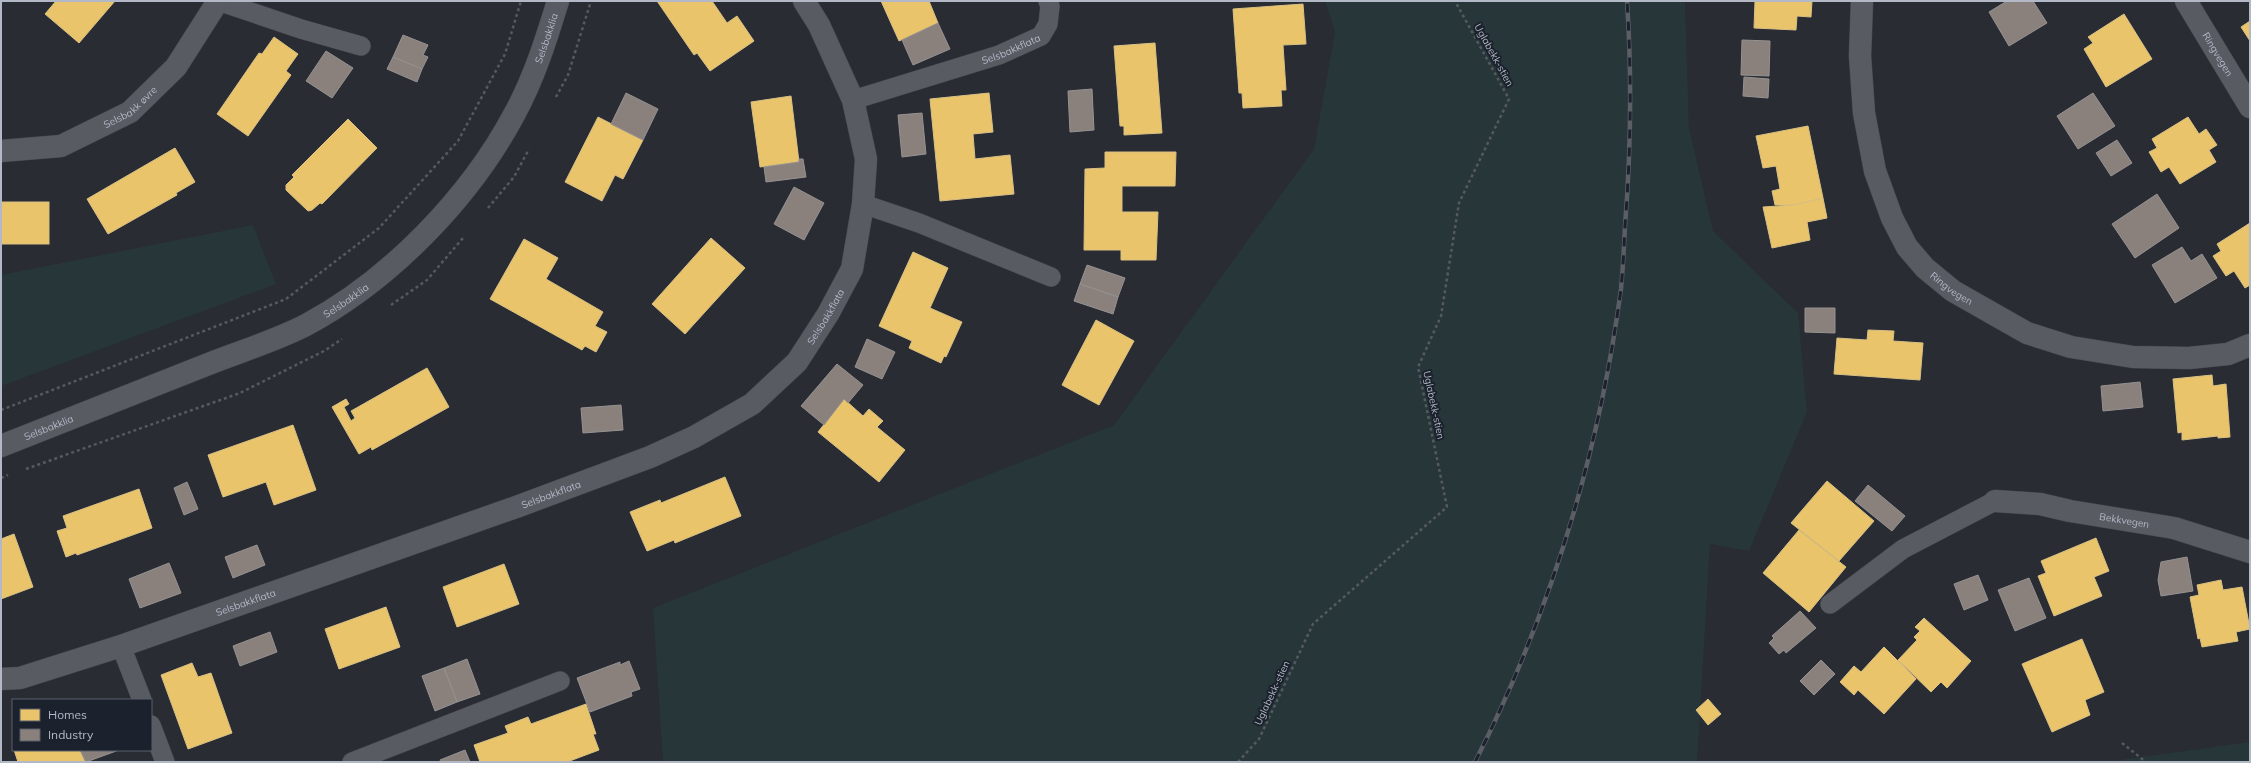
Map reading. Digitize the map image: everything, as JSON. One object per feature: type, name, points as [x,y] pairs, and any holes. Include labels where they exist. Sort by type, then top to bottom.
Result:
[{"type":"street","name":"Selsbakk øvre","points":[[1,151],[61,146],[130,112],[176,67],[218,1]]},
{"type":"street","name":"Selsbakklia","points":[[1,446],[305,326],[352,296],[403,256],[460,193],[486,159],[515,114],[538,63],[558,1]]},
{"type":"street","name":"Selsbakkflata","points":[[1,678],[20,678],[121,646],[519,506],[643,460],[694,437],[752,404],[797,362],[828,314],[852,269],[863,204],[866,159],[853,100],[819,25],[804,1]]},
{"type":"street","name":"Ringvegen","points":[[1862,1],[1860,56],[1864,113],[1875,172],[1892,218],[1907,247],[1924,268],[1953,290],[2027,333],[2071,346],[2133,357],[2189,358],[2228,354],[2250,345]]},
{"type":"street","name":"Ringvegen","points":[[2186,1],[2250,107]]},
{"type":"street","name":"Bekkvegen","points":[[1995,501],[2040,504],[2070,511],[2174,528],[2250,552]]},
{"type":"lane","name":"Selsbakk øvre","points":[[218,1],[301,29],[361,46]]},
{"type":"lane","name":"Selsbakkflata","points":[[853,100],[999,55],[1041,36],[1048,24],[1050,6],[1048,1]]},
{"type":"lane","points":[[863,204],[919,223],[1051,278]]},
{"type":"lane","points":[[1830,604],[1903,549],[1995,501]]},
{"type":"lane","points":[[121,646],[142,699]]},
{"type":"lane","points":[[352,762],[560,681]]},
{"type":"lane","points":[[152,728],[165,762]]},
{"type":"path","points":[[1,410],[286,299],[379,228],[458,141],[505,54],[521,1]]},
{"type":"path","name":"Uglabekk-stien","points":[[1238,762],[1259,739],[1313,624],[1447,507],[1418,367],[1441,316],[1459,204],[1509,99],[1455,1]]},
{"type":"path","points":[[2122,743],[2146,762]]},
{"type":"shaded area","points":[[1325,1],[1685,1],[1689,128],[1713,231],[1798,313],[1807,412],[1749,551],[1710,544],[1697,762],[663,762],[653,608],[1114,425],[1314,149],[1335,32]]},
{"type":"shaded area","points":[[253,225],[276,284],[1,386],[1,275]]},
{"type":"shaded area","points":[[2250,742],[2250,762],[2105,762]]},
{"type":"building: Homes","points":[[56,1],[115,1],[79,43],[45,14]]},
{"type":"building: Homes","points":[[657,1],[712,1],[727,23],[737,16],[754,41],[710,71],[697,53],[694,55]]},
{"type":"building: Homes","points":[[881,1],[929,1],[938,23],[899,41]]},
{"type":"building: Homes","points":[[1755,1],[1812,1],[1811,17],[1797,16],[1796,30],[1754,28]]},
{"type":"building: Homes","points":[[1303,4],[1306,44],[1283,45],[1286,90],[1281,90],[1282,106],[1243,108],[1242,93],[1239,93],[1233,9]]},
{"type":"building: Homes","points":[[2124,14],[2152,59],[2106,87],[2084,49],[2093,43],[2088,37]]},
{"type":"building: Homes","points":[[2250,21],[2250,41],[2241,27]]},
{"type":"building: Homes","points":[[274,37],[298,54],[286,71],[291,75],[248,136],[217,114],[259,53],[262,54]]},
{"type":"building: Homes","points":[[1155,43],[1162,133],[1124,135],[1124,126],[1120,126],[1114,46]]},
{"type":"building: Homes","points":[[989,93],[993,132],[973,134],[975,159],[1010,155],[1014,194],[940,201],[930,99]]},
{"type":"building: Homes","points":[[791,96],[799,162],[760,167],[751,102]]},
{"type":"building: Homes","points":[[598,117],[643,140],[623,179],[615,175],[602,201],[565,182]]},
{"type":"building: Homes","points":[[2188,117],[2199,134],[2206,129],[2217,145],[2209,150],[2216,162],[2180,184],[2169,167],[2161,172],[2149,152],[2157,148],[2152,139]]},
{"type":"building: Homes","points":[[348,119],[377,148],[322,204],[320,203],[312,210],[308,211],[286,190],[286,185],[294,177],[292,175]]},
{"type":"building: Homes","points":[[1808,126],[1823,198],[1794,205],[1775,205],[1772,191],[1780,189],[1776,166],[1763,168],[1756,136]]},
{"type":"building: Homes","points":[[175,148],[195,182],[176,193],[177,195],[108,234],[87,199]]},
{"type":"building: Homes","points":[[1105,152],[1176,152],[1175,186],[1122,186],[1122,212],[1158,212],[1156,260],[1121,260],[1121,250],[1084,250],[1085,169],[1105,168]]},
{"type":"building: Homes","points":[[1823,198],[1827,218],[1807,222],[1810,240],[1772,248],[1763,207],[1794,205]]},
{"type":"building: Homes","points":[[1,202],[49,202],[49,244],[1,244]]},
{"type":"building: Homes","points":[[2250,223],[2250,285],[2245,288],[2234,271],[2226,276],[2213,256],[2221,251],[2217,244]]},
{"type":"building: Homes","points":[[711,238],[745,268],[685,334],[652,304]]},
{"type":"building: Homes","points":[[524,239],[558,258],[546,279],[603,312],[595,326],[607,332],[596,352],[585,346],[582,350],[490,299]]},
{"type":"building: Homes","points":[[913,252],[948,268],[930,308],[962,322],[946,357],[944,356],[941,363],[909,348],[912,341],[879,326]]},
{"type":"building: Homes","points":[[1096,320],[1134,341],[1099,405],[1062,385]]},
{"type":"building: Homes","points":[[1868,330],[1894,331],[1893,341],[1923,343],[1920,380],[1834,374],[1837,338],[1867,340]]},
{"type":"building: Homes","points":[[427,368],[449,407],[372,450],[371,447],[359,454],[332,407],[346,399],[349,404],[344,407],[351,421],[355,418],[351,411]]},
{"type":"building: Homes","points":[[2212,375],[2213,386],[2226,384],[2230,437],[2218,438],[2218,436],[2182,440],[2182,432],[2178,433],[2173,379]]},
{"type":"building: Homes","points":[[844,399],[863,416],[869,409],[883,421],[877,427],[905,450],[879,482],[818,432]]},
{"type":"building: Homes","points":[[293,425],[316,490],[274,505],[266,482],[223,497],[208,455]]},
{"type":"building: Homes","points":[[725,477],[741,516],[675,543],[674,540],[647,551],[630,512],[660,500],[661,503]]},
{"type":"building: Homes","points":[[1827,481],[1874,521],[1839,561],[1791,523]]},
{"type":"building: Homes","points":[[139,489],[152,528],[77,555],[76,553],[66,557],[57,531],[67,528],[63,516]]},
{"type":"building: Homes","points":[[1799,530],[1846,567],[1809,612],[1763,573]]},
{"type":"building: Homes","points":[[14,534],[33,587],[1,599],[1,539]]},
{"type":"building: Homes","points":[[2096,538],[2109,571],[2094,577],[2102,596],[2054,616],[2038,576],[2046,573],[2041,561]]},
{"type":"building: Homes","points":[[504,564],[519,604],[457,627],[443,587]]},
{"type":"building: Homes","points":[[2221,580],[2223,590],[2242,587],[2250,629],[2236,632],[2238,641],[2202,647],[2200,638],[2198,639],[2190,597],[2199,595],[2197,585]]},
{"type":"building: Homes","points":[[386,607],[400,647],[339,669],[325,629]]},
{"type":"building: Homes","points":[[1924,618],[1971,661],[1947,688],[1941,682],[1931,692],[1898,660],[1917,640],[1914,637],[1920,631],[1915,627]]},
{"type":"building: Homes","points":[[2082,639],[2104,692],[2085,700],[2090,715],[2052,732],[2022,664]]},
{"type":"building: Homes","points":[[1884,647],[1916,679],[1884,714],[1858,690],[1854,695],[1840,682],[1854,666],[1861,672]]},
{"type":"building: Homes","points":[[192,663],[198,677],[211,673],[232,733],[188,749],[161,675]]},
{"type":"building: Homes","points":[[1708,699],[1721,714],[1708,725],[1696,710]]},
{"type":"building: Homes","points":[[586,704],[596,734],[593,734],[599,750],[567,762],[480,762],[474,745],[508,733],[505,726],[528,717],[531,724]]},
{"type":"building: Homes","points":[[14,751],[80,751],[85,762],[18,762]]},
{"type":"building: Industry","points":[[2007,1],[2033,1],[2047,23],[2009,46],[1989,12]]},
{"type":"building: Industry","points":[[938,23],[950,49],[913,65],[902,40]]},
{"type":"building: Industry","points":[[403,35],[428,45],[423,55],[428,57],[422,69],[393,57]]},
{"type":"building: Industry","points":[[1742,40],[1770,41],[1769,76],[1741,75]]},
{"type":"building: Industry","points":[[326,51],[353,68],[332,98],[306,81]]},
{"type":"building: Industry","points":[[393,57],[422,69],[417,82],[387,69]]},
{"type":"building: Industry","points":[[1744,77],[1769,79],[1768,98],[1743,96]]},
{"type":"building: Industry","points":[[1092,89],[1094,130],[1070,132],[1068,91]]},
{"type":"building: Industry","points":[[626,93],[658,109],[643,140],[611,124]]},
{"type":"building: Industry","points":[[2093,93],[2115,126],[2078,149],[2057,116]]},
{"type":"building: Industry","points":[[922,113],[926,154],[902,157],[898,115]]},
{"type":"building: Industry","points":[[2117,140],[2132,163],[2111,176],[2096,153]]},
{"type":"building: Industry","points":[[799,159],[803,159],[806,177],[766,182],[764,167],[799,162]]},
{"type":"building: Industry","points":[[794,187],[824,203],[804,240],[774,224]]},
{"type":"building: Industry","points":[[2157,194],[2179,228],[2135,258],[2112,224]]},
{"type":"building: Industry","points":[[2182,247],[2191,261],[2202,254],[2217,278],[2175,303],[2152,265]]},
{"type":"building: Industry","points":[[1087,265],[1125,278],[1118,297],[1080,284]]},
{"type":"building: Industry","points":[[1080,284],[1118,297],[1113,314],[1074,301]]},
{"type":"building: Industry","points":[[1805,308],[1835,308],[1835,333],[1805,332]]},
{"type":"building: Industry","points":[[867,339],[895,352],[882,379],[855,367]]},
{"type":"building: Industry","points":[[837,364],[863,385],[848,403],[844,399],[824,425],[801,406]]},
{"type":"building: Industry","points":[[2140,382],[2143,407],[2103,411],[2101,386]]},
{"type":"building: Industry","points":[[621,405],[623,430],[583,433],[581,408]]},
{"type":"building: Industry","points":[[187,482],[198,509],[184,515],[174,488]]},
{"type":"building: Industry","points":[[1868,485],[1905,516],[1892,531],[1855,501]]},
{"type":"building: Industry","points":[[257,545],[265,565],[233,578],[225,557]]},
{"type":"building: Industry","points":[[2187,557],[2193,591],[2161,596],[2158,580],[2161,562]]},
{"type":"building: Industry","points":[[169,563],[181,593],[140,608],[129,579]]},
{"type":"building: Industry","points":[[1978,575],[1988,600],[1964,610],[1954,584]]},
{"type":"building: Industry","points":[[2029,578],[2046,618],[2015,631],[1998,590]]},
{"type":"building: Industry","points":[[1800,611],[1816,628],[1786,653],[1784,650],[1779,654],[1769,643],[1774,638],[1772,636]]},
{"type":"building: Industry","points":[[270,632],[277,652],[240,666],[233,646]]},
{"type":"building: Industry","points":[[467,659],[480,694],[457,702],[444,668]]},
{"type":"building: Industry","points":[[1821,660],[1835,674],[1814,695],[1800,681]]},
{"type":"building: Industry","points":[[629,661],[640,689],[631,692],[632,696],[590,712],[577,678],[620,662],[620,665]]},
{"type":"building: Industry","points":[[444,668],[457,702],[435,711],[422,676]]},
{"type":"building: Industry","points":[[465,750],[470,762],[441,762],[440,760]]},
{"type":"building: Industry","points":[[80,751],[116,751],[86,762]]},
{"type":"railway","points":[[1475,762],[1502,706],[1548,591],[1568,532],[1585,472],[1599,411],[1611,350],[1621,289],[1623,265],[1629,169],[1630,113],[1630,57],[1627,1]]}]
